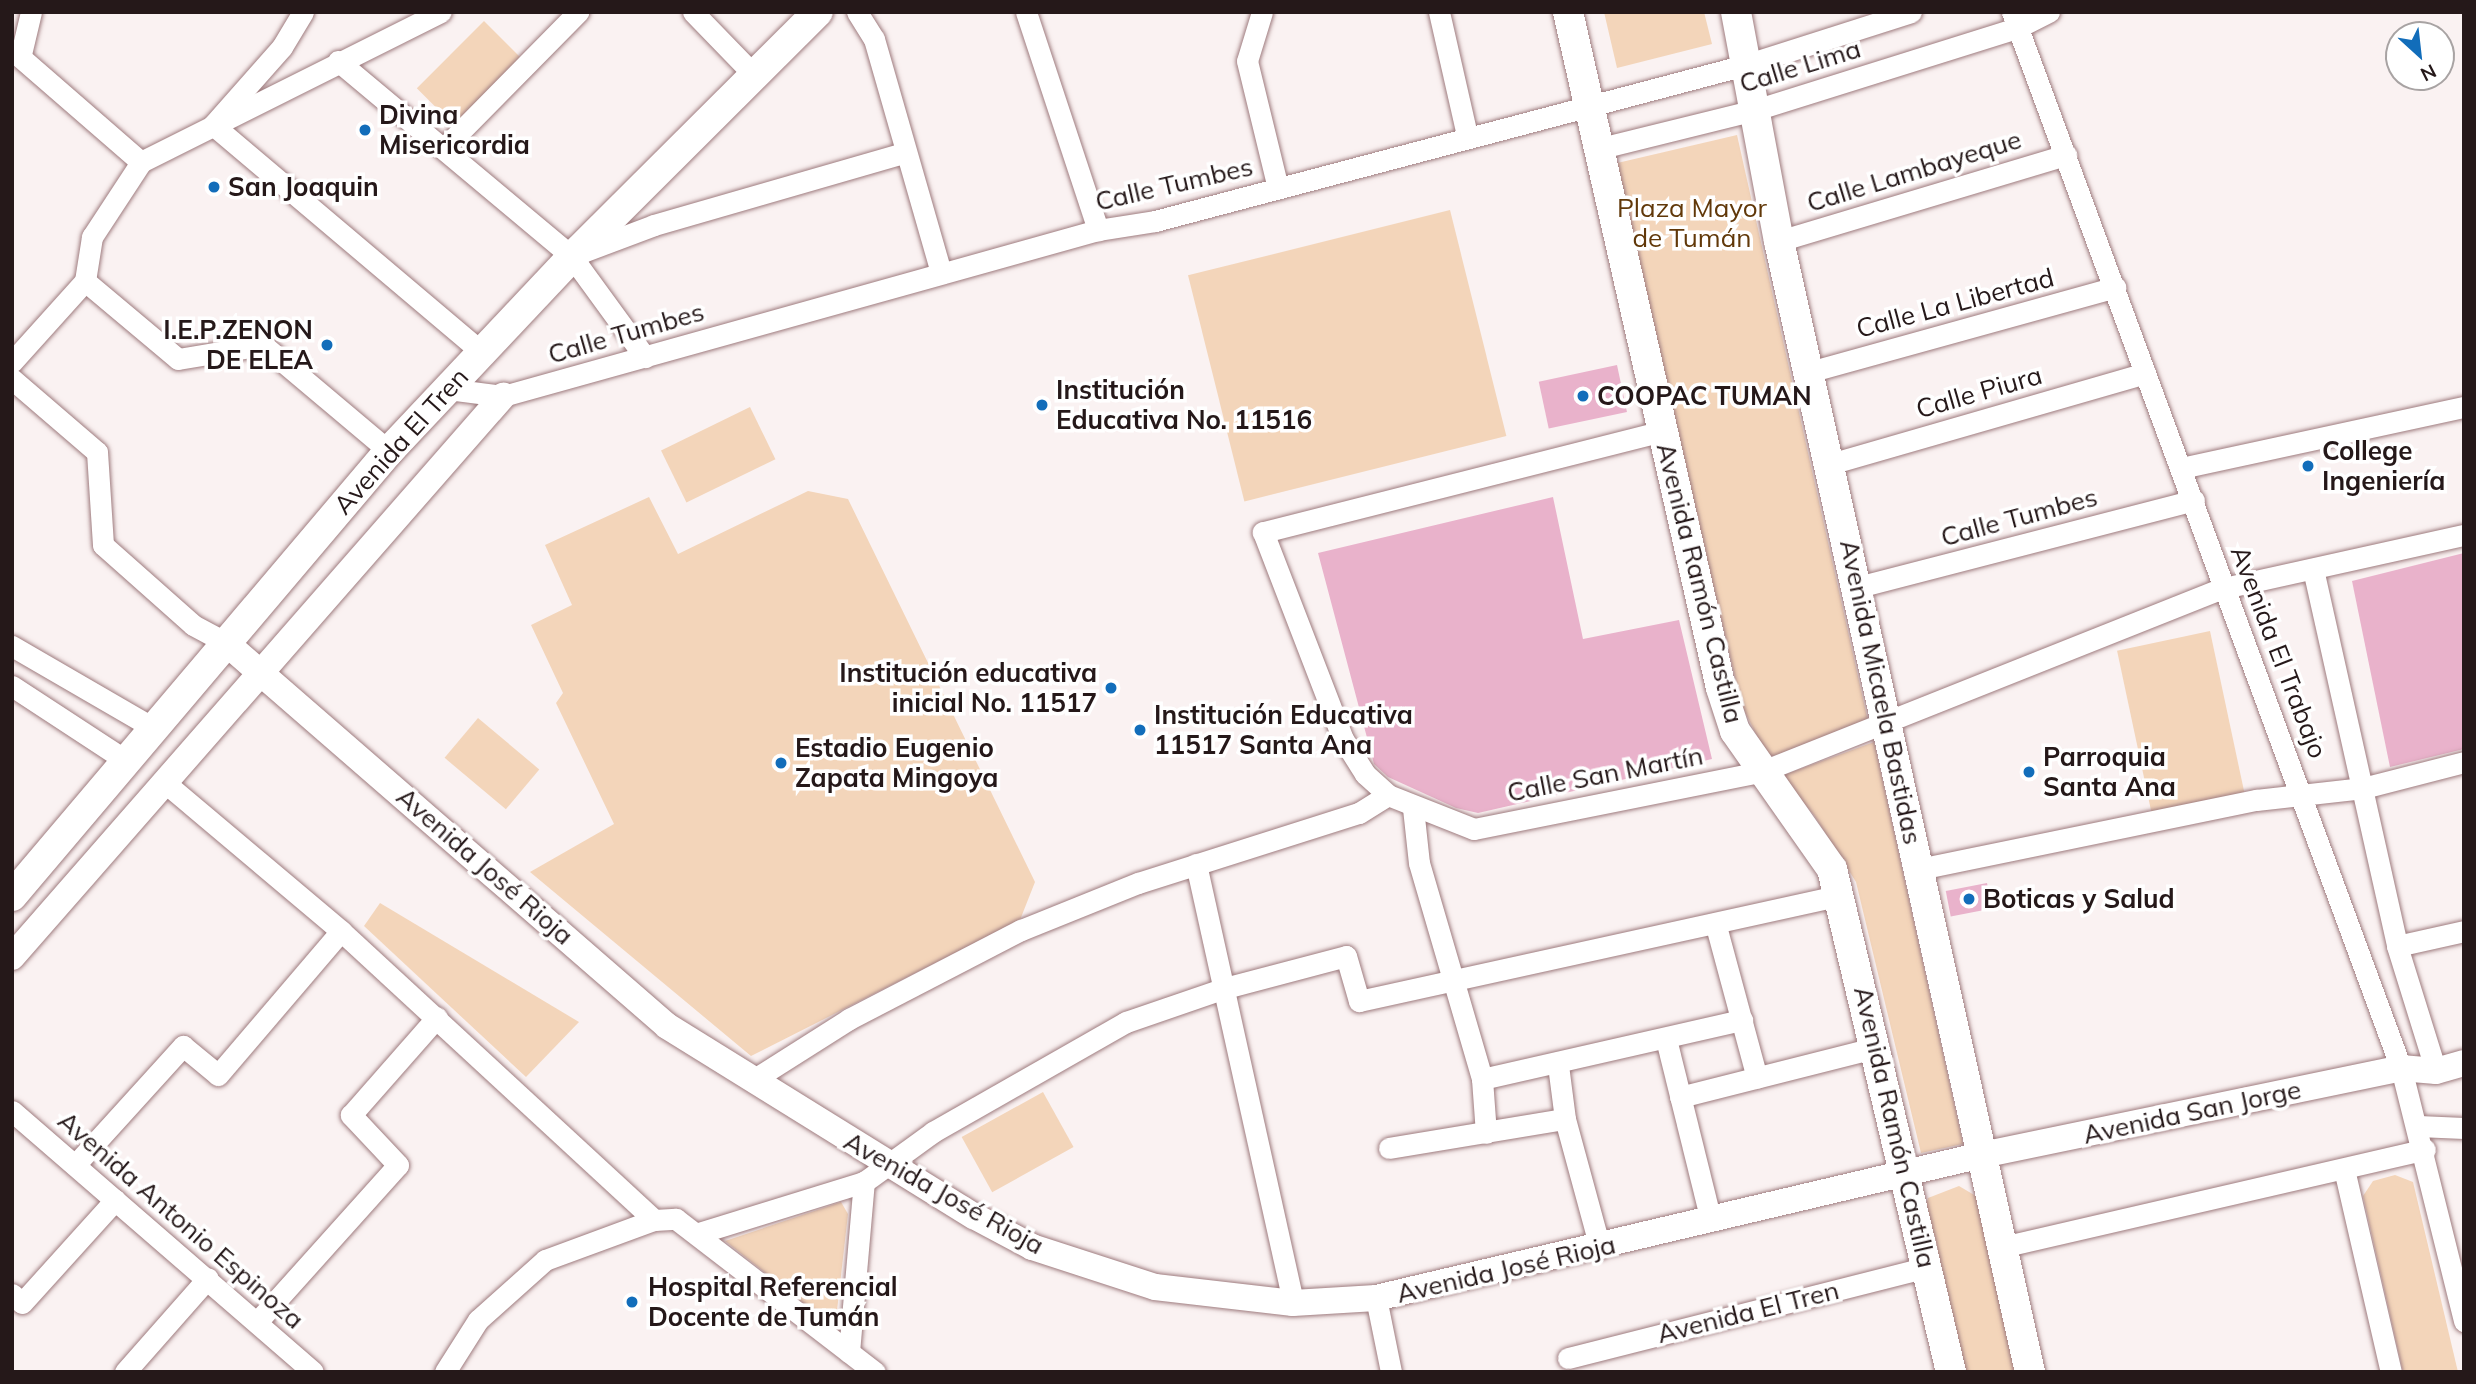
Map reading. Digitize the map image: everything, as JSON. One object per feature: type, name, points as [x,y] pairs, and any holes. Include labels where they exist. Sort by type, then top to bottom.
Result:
[{"type":"main road","name":"Avenida El Tren","points":[[12,896],[128,762],[152,727],[389,451],[572,257],[818,12]]},
{"type":"main road","name":"Avenida Ramón Castilla","points":[[1568,12],[1721,688],[1735,731],[1832,869],[1835,895],[1847,918],[1908,1175],[1951,1372]]},
{"type":"main road","name":"Avenida Micaela Bastidas","points":[[1736,12],[1779,241],[1858,587],[2030,1372]]},
{"type":"street","points":[[31,12],[17,52],[141,162]]},
{"type":"street","points":[[213,125],[282,47],[303,12]]},
{"type":"street","points":[[12,362],[85,281],[92,237],[141,162],[440,12]]},
{"type":"street","points":[[445,147],[578,12]]},
{"type":"street","points":[[693,12],[753,74]]},
{"type":"street","points":[[857,12],[874,39],[903,153],[941,272]]},
{"type":"street","points":[[1026,12],[1098,230]]},
{"type":"street","points":[[1262,12],[1247,61],[1278,188]]},
{"type":"street","points":[[1439,12],[1467,135]]},
{"type":"street","name":"Calle Tumbes","points":[[448,389],[503,397],[1098,230],[1278,188],[1467,135],[1745,65],[1911,12]]},
{"type":"street","name":"Calle Lima","points":[[1597,149],[1755,110],[2015,20],[2049,12]]},
{"type":"street","name":"Avenida El Trabajo","points":[[2015,20],[2302,792],[2401,1068],[2425,1149],[2464,1321]]},
{"type":"street","points":[[338,61],[445,147],[572,257],[645,357]]},
{"type":"street","points":[[213,125],[482,352]]},
{"type":"street","points":[[572,257],[654,225],[903,153]]},
{"type":"street","name":"Calle Lambayeque","points":[[1779,241],[2066,155]]},
{"type":"street","points":[[85,281],[178,359],[262,345],[389,451]]},
{"type":"street","name":"Calle La Libertad","points":[[1809,372],[2115,287]]},
{"type":"street","name":"Calle Piura","points":[[1830,464],[2145,373]]},
{"type":"street","points":[[12,379],[97,452],[103,545],[193,625],[225,642]]},
{"type":"street","name":"Avenida El Tren","points":[[12,957],[163,780],[263,673],[503,397]]},
{"type":"street","points":[[2181,468],[2464,407]]},
{"type":"street","name":"Calle San Martín","points":[[1663,431],[1263,532],[1343,738],[1365,774],[1388,796],[1413,808],[1475,829],[1763,771],[2224,588],[2464,535]]},
{"type":"street","name":"Calle Tumbes","points":[[1858,587],[2194,500]]},
{"type":"street","points":[[2313,569],[2397,946],[2436,1071],[2464,1063]]},
{"type":"street","name":"Avenida José Rioja","points":[[225,642],[667,1026],[888,1165],[1032,1247],[1090,1268],[1222,1298],[1293,1303],[1376,1298],[1600,1248],[1982,1155]]},
{"type":"street","points":[[12,646],[152,727]]},
{"type":"street","points":[[12,686],[128,762]]},
{"type":"street","points":[[1919,869],[2302,792],[2363,788],[2464,762]]},
{"type":"street","points":[[163,780],[341,931],[665,1219],[699,1233],[874,1372]]},
{"type":"street","points":[[753,1080],[849,1019],[1021,930],[1196,864],[1359,813],[1388,796]]},
{"type":"street","points":[[1413,808],[1419,863],[1449,982],[1482,1079],[1486,1133]]},
{"type":"street","points":[[1196,864],[1293,1303]]},
{"type":"street","points":[[699,1233],[864,1182],[933,1132],[1126,1021],[1225,988],[1346,956],[1359,1001],[1716,926],[1835,895]]},
{"type":"street","points":[[1716,926],[1757,1078]]},
{"type":"street","points":[[75,1165],[183,1046],[218,1075],[341,931]]},
{"type":"street","points":[[2397,946],[2464,931]]},
{"type":"street","points":[[257,1322],[398,1165],[351,1115],[437,1017]]},
{"type":"street","points":[[1482,1079],[1558,1065],[1742,1020]]},
{"type":"street","points":[[1666,1039],[1711,1221]]},
{"type":"street","points":[[1680,1097],[1877,1047]]},
{"type":"street","points":[[1558,1065],[1565,1119],[1600,1248]]},
{"type":"street","name":"Avenida San Jorge","points":[[1982,1155],[2401,1068],[2436,1071]]},
{"type":"street","name":"Avenida Antonio Espinoza","points":[[12,1111],[208,1278],[313,1372]]},
{"type":"street","points":[[1389,1148],[1565,1119]]},
{"type":"street","points":[[2418,1126],[2464,1128]]},
{"type":"street","points":[[2002,1247],[2425,1149]]},
{"type":"street","points":[[2344,1169],[2391,1372]]},
{"type":"street","points":[[849,1352],[864,1182]]},
{"type":"street","points":[[12,1294],[22,1303],[115,1200]]},
{"type":"street","points":[[445,1372],[478,1320],[545,1260],[665,1219]]},
{"type":"street","name":"Avenida El Tren","points":[[1568,1358],[1927,1267]]},
{"type":"street","points":[[125,1372],[208,1278]]},
{"type":"street","points":[[1376,1298],[1391,1372]]},
{"type":"green space","points":[[1604,12],[1704,12],[1712,44],[1617,68]]},
{"type":"green space","points":[[484,21],[521,58],[454,125],[417,88]]},
{"type":"green space","name":"Plaza Mayor de Tumán","points":[[1737,135],[1868,721],[1768,758],[1742,706],[1613,164]]},
{"type":"green space","points":[[1450,210],[1506,436],[1244,501],[1188,275]]},
{"type":"green space","points":[[750,407],[775,459],[686,503],[661,450]]},
{"type":"green space","name":"Estadio Eugenio Zapata Mingoya","points":[[808,491],[848,499],[1035,882],[1020,920],[751,1056],[530,872],[614,824],[556,703],[563,693],[531,625],[572,605],[545,545],[649,497],[678,554]]},
{"type":"green space","points":[[2210,631],[2245,797],[2152,817],[2117,651]]},
{"type":"green space","points":[[478,718],[539,769],[506,809],[445,758]]},
{"type":"green space","points":[[1874,742],[1963,1144],[1921,1153],[1856,882],[1814,815],[1781,776]]},
{"type":"green space","points":[[380,903],[579,1022],[526,1077],[364,926]]},
{"type":"green space","points":[[1043,1092],[1074,1147],[992,1192],[962,1137]]},
{"type":"green space","points":[[2395,1175],[2413,1182],[2458,1372],[2403,1372],[2363,1196],[2373,1181]]},
{"type":"green space","points":[[1959,1186],[1981,1199],[2019,1372],[1959,1372],[1924,1212],[1928,1198]]},
{"type":"green space","points":[[841,1202],[848,1214],[835,1328],[725,1241]]},
{"type":"building","name":"COOPAC TUMAN","points":[[1617,365],[1627,412],[1549,429],[1539,382]]},
{"type":"building","points":[[1553,497],[1583,639],[1679,620],[1712,759],[1478,813],[1456,808],[1388,777],[1374,764],[1318,553]]},
{"type":"building","points":[[2464,553],[2464,749],[2390,767],[2352,581]]},
{"type":"building","name":"Boticas y Salud","points":[[1987,883],[1992,909],[1951,917],[1946,891]]},
{"type":"place","name":"Divina Misericordia","points":[[365,130]]},
{"type":"place","name":"San Joaquin","points":[[214,187]]},
{"type":"place","name":"I.E.P.ZENON DE ELEA","points":[[327,345]]},
{"type":"place","name":"COOPAC TUMAN","points":[[1583,396]]},
{"type":"place","name":"Institución Educativa No. 11516","points":[[1042,405]]},
{"type":"place","name":"College Ingeniería","points":[[2308,466]]},
{"type":"place","name":"Institución educativa inicial No. 11517","points":[[1111,688]]},
{"type":"place","name":"Institución Educativa 11517 Santa Ana","points":[[1140,730]]},
{"type":"place","name":"Estadio Eugenio Zapata Mingoya","points":[[781,763]]},
{"type":"place","name":"Parroquia Santa Ana","points":[[2029,772]]},
{"type":"place","name":"Boticas y Salud","points":[[1969,899]]},
{"type":"place","name":"Hospital Referencial Docente de Tumán","points":[[632,1302]]}]
